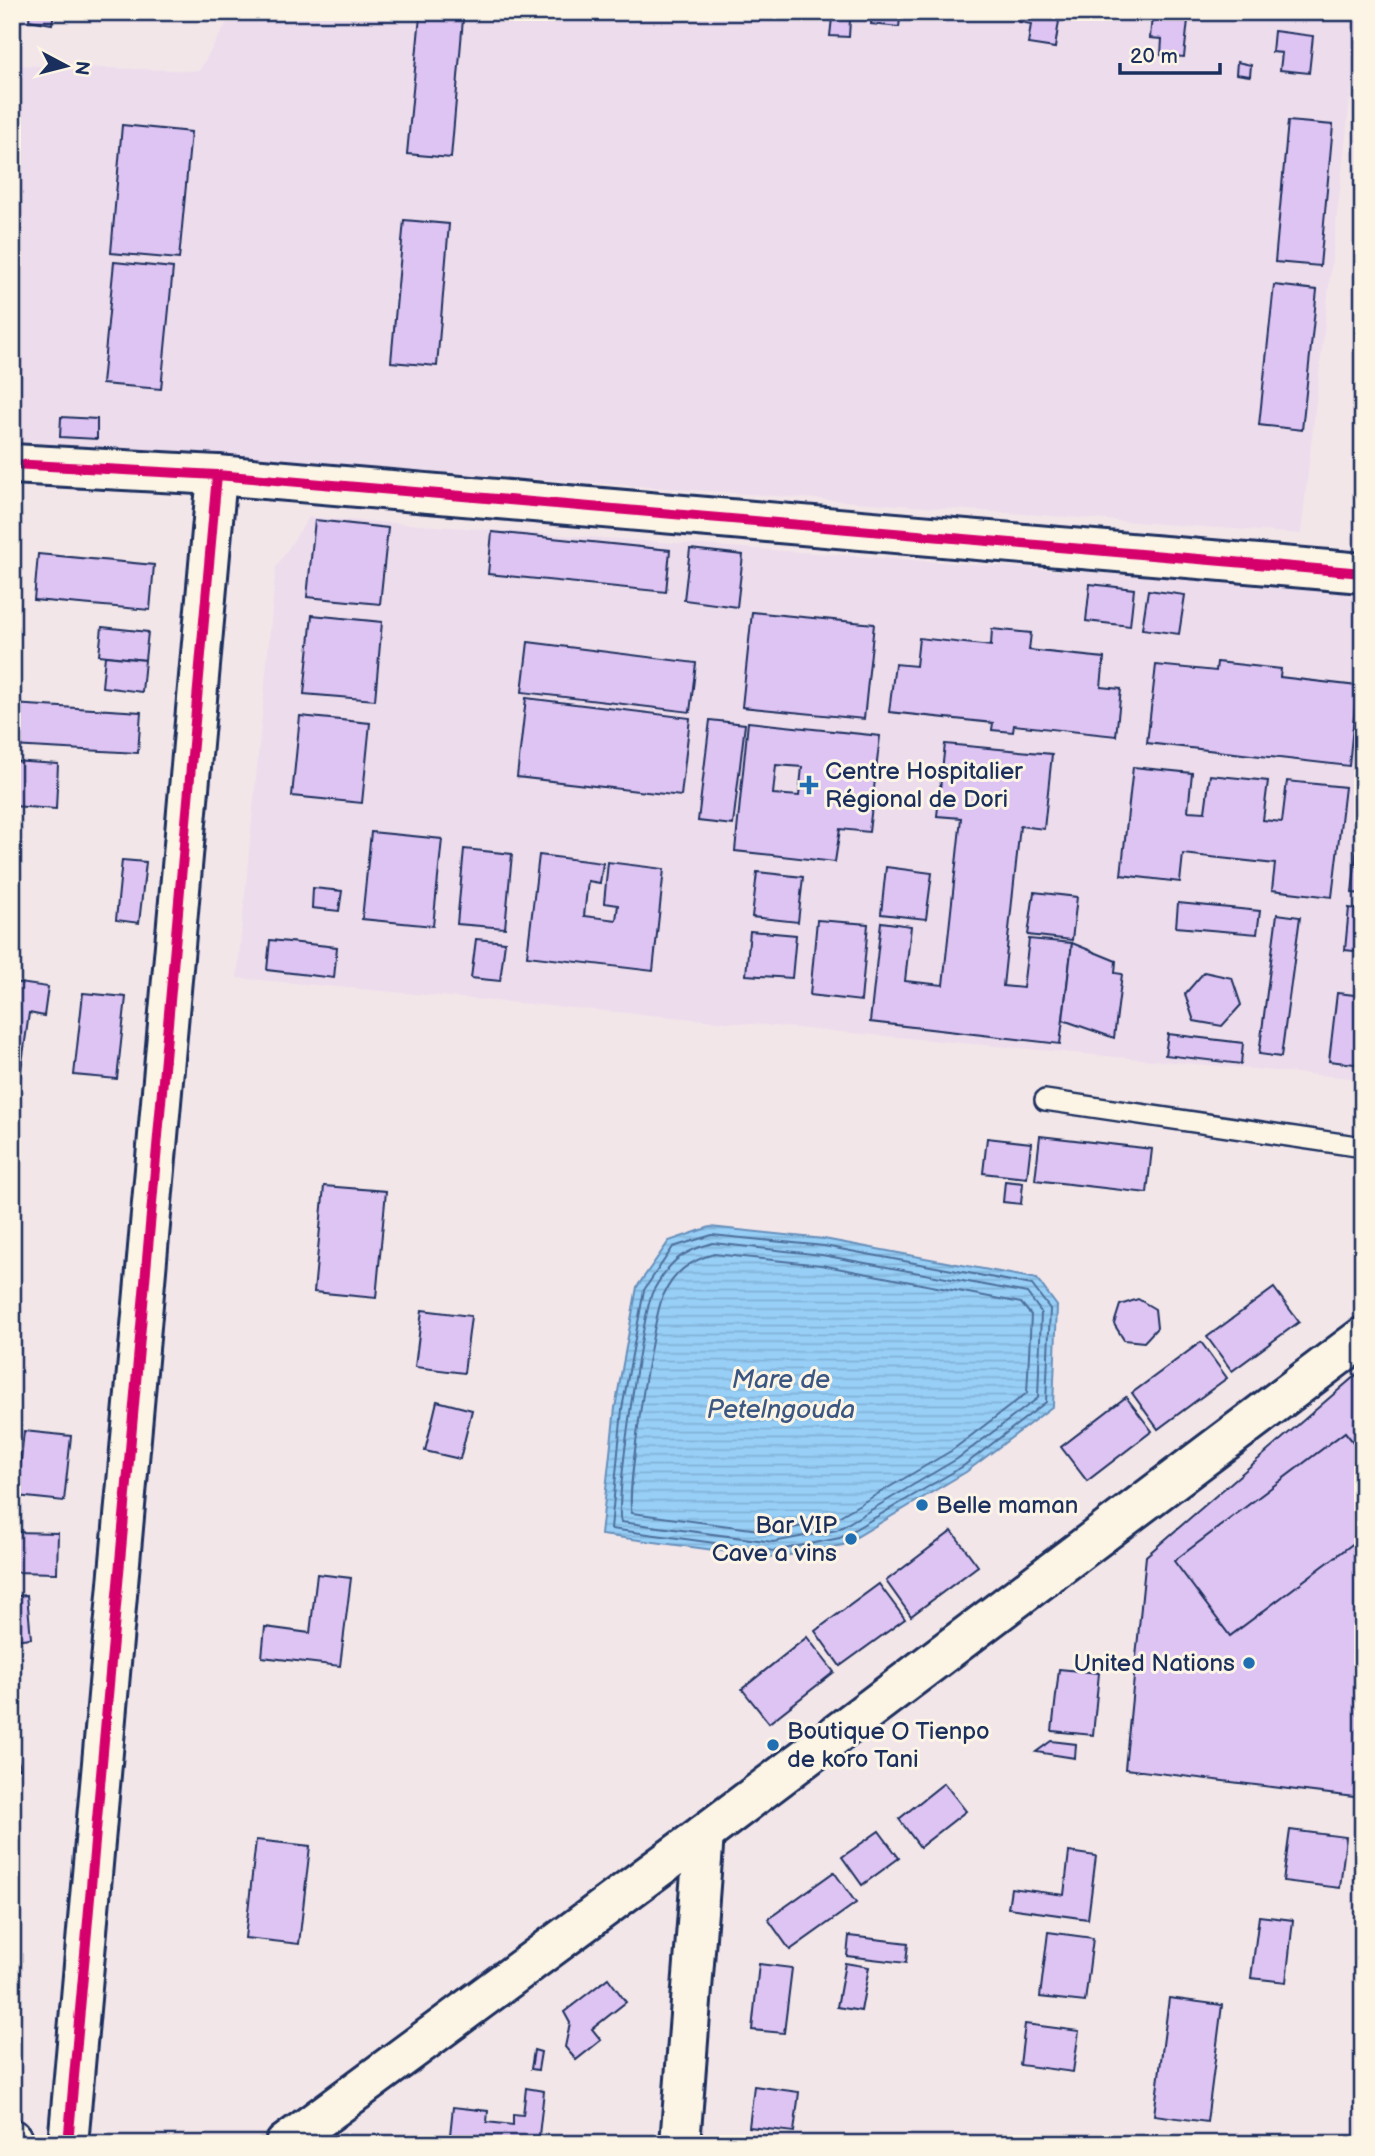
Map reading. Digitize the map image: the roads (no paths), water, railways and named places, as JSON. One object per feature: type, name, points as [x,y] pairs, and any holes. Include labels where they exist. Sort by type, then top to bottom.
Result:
[{"type":"street","points":[[12,464],[217,475],[1363,573]]},
{"type":"street","points":[[68,2144],[217,475]]},
{"type":"street","points":[[285,2144],[704,1834],[1363,1337]]},
{"type":"street","points":[[680,2144],[704,1834]]},
{"type":"lane","points":[[1045,1100],[1363,1147]]},
{"type":"water","name":"Mare de Petelngouda","points":[[710,1227],[824,1239],[1037,1279],[1057,1306],[1053,1406],[966,1472],[843,1545],[774,1558],[601,1535],[615,1408],[637,1287],[669,1241]]},
{"type":"place","name":"Centre Hospitalier Régional de Dori","points":[[809,785]]},
{"type":"place","name":"Belle maman","points":[[922,1505]]},
{"type":"place","name":"Bar VIP Cave a vins","points":[[851,1539]]},
{"type":"place","name":"United Nations","points":[[1249,1663]]},
{"type":"place","name":"Boutique O Tienpo de koro Tani","points":[[773,1745]]}]
